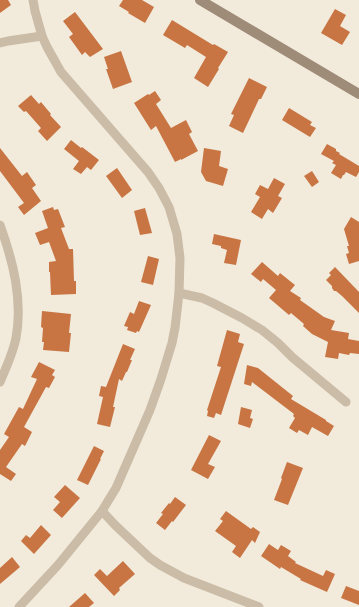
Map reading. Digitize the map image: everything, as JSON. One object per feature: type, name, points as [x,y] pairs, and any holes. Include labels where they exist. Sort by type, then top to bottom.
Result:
[{"type":"street","points":[[19,607],[58,565],[102,511],[116,488],[150,410],[172,343],[179,293],[180,258],[177,234],[169,207],[159,188],[148,172],[61,72],[42,36],[33,0]]},
{"type":"street","points":[[200,0],[359,94]]},
{"type":"street","points":[[0,43],[42,36]]},
{"type":"street","points":[[0,225],[14,270],[18,302],[16,338],[0,382]]},
{"type":"street","points":[[179,293],[202,298],[262,330],[346,402]]},
{"type":"street","points":[[102,511],[150,558],[160,565],[184,578],[259,607]]},
{"type":"building","points":[[0,0],[8,0],[11,5],[0,13]]},
{"type":"building","points":[[123,0],[142,0],[154,7],[145,23],[119,6]]},
{"type":"building","points":[[335,9],[346,15],[340,26],[350,32],[342,45],[321,33]]},
{"type":"building","points":[[75,12],[103,49],[90,57],[85,52],[82,55],[69,37],[73,34],[63,21]]},
{"type":"building","points":[[172,20],[213,45],[214,44],[228,52],[208,87],[194,78],[206,57],[187,45],[185,48],[163,35]]},
{"type":"building","points":[[121,51],[132,82],[113,89],[106,69],[108,69],[104,57]]},
{"type":"building","points":[[249,78],[267,87],[261,99],[259,99],[243,133],[229,126],[234,115],[231,114]]},
{"type":"building","points":[[155,91],[161,100],[156,104],[171,128],[186,120],[192,132],[189,134],[198,151],[175,162],[156,126],[151,130],[134,103]]},
{"type":"building","points":[[31,95],[39,104],[41,102],[61,127],[47,141],[38,131],[41,128],[26,111],[24,112],[18,106]]},
{"type":"building","points":[[289,108],[312,122],[310,125],[316,128],[310,137],[282,120]]},
{"type":"building","points":[[71,140],[99,160],[91,170],[87,167],[81,174],[73,169],[79,161],[64,149]]},
{"type":"building","points":[[327,144],[336,149],[336,151],[340,153],[339,154],[359,166],[359,172],[356,177],[346,172],[341,179],[331,173],[336,165],[332,163],[334,161],[321,154]]},
{"type":"building","points":[[0,148],[22,176],[27,172],[36,185],[32,188],[41,201],[24,215],[18,207],[24,203],[0,171]]},
{"type":"building","points":[[204,148],[221,151],[219,166],[228,169],[223,186],[206,181],[201,172]]},
{"type":"building","points":[[117,168],[132,190],[122,198],[106,176]]},
{"type":"building","points":[[312,171],[319,182],[312,187],[304,176]]},
{"type":"building","points":[[274,178],[285,184],[278,196],[282,198],[273,213],[268,209],[262,219],[251,212],[260,197],[255,194],[260,185],[268,189]]},
{"type":"building","points":[[53,207],[54,210],[58,209],[65,227],[61,228],[69,249],[73,249],[76,294],[51,295],[49,262],[56,261],[49,242],[40,245],[35,233],[48,228],[42,211]]},
{"type":"building","points":[[145,208],[152,233],[140,235],[134,211]]},
{"type":"building","points":[[351,217],[359,222],[359,261],[349,264],[346,254],[349,253],[347,246],[349,246],[344,229]]},
{"type":"building","points":[[214,234],[241,240],[236,265],[224,263],[227,250],[221,248],[221,246],[212,244]]},
{"type":"building","points":[[148,256],[159,259],[153,285],[141,282]]},
{"type":"building","points":[[262,262],[278,276],[280,273],[295,285],[290,291],[301,298],[300,300],[324,317],[335,321],[331,330],[349,333],[348,339],[359,341],[359,354],[350,353],[349,355],[339,353],[338,359],[325,357],[328,342],[312,334],[303,326],[304,324],[291,313],[289,315],[269,298],[276,290],[263,279],[261,282],[251,274]]},
{"type":"building","points":[[335,267],[359,292],[359,313],[342,296],[334,291],[332,286],[326,280],[331,275],[329,273]]},
{"type":"building","points":[[139,301],[151,305],[139,332],[137,331],[136,333],[127,330],[128,327],[124,326],[130,312],[134,314]]},
{"type":"building","points":[[42,311],[71,314],[69,352],[43,350],[43,328],[41,327]]},
{"type":"building","points":[[227,330],[240,334],[238,342],[244,344],[221,415],[216,413],[214,418],[207,416],[207,410],[221,367],[217,366]]},
{"type":"building","points":[[123,344],[135,349],[130,360],[132,360],[122,381],[119,379],[113,407],[115,407],[110,427],[97,424],[103,397],[99,396],[101,386],[106,387]]},
{"type":"building","points":[[39,362],[55,370],[52,375],[55,377],[49,388],[46,387],[24,427],[32,432],[25,446],[22,444],[6,467],[16,474],[11,481],[0,474],[0,450],[9,437],[4,434],[19,407],[23,409],[37,379],[31,377]]},
{"type":"building","points":[[247,365],[258,368],[293,396],[291,399],[334,426],[328,436],[312,427],[308,435],[299,430],[297,433],[289,428],[295,418],[293,416],[294,414],[252,382],[251,386],[244,384]]},
{"type":"building","points":[[241,407],[252,410],[250,418],[253,419],[250,428],[238,424]]},
{"type":"building","points":[[209,435],[221,441],[208,464],[215,467],[208,479],[191,470]]},
{"type":"building","points":[[94,446],[104,451],[88,485],[77,480]]},
{"type":"building","points":[[287,462],[303,468],[288,505],[274,500]]},
{"type":"building","points":[[65,485],[80,498],[62,518],[53,510],[60,502],[54,497]]},
{"type":"building","points":[[175,497],[186,505],[165,530],[156,523],[163,514],[161,513]]},
{"type":"building","points":[[226,511],[251,529],[253,527],[260,532],[255,543],[252,540],[240,558],[232,552],[236,546],[215,531],[223,521],[220,519]]},
{"type":"building","points":[[41,525],[51,535],[34,554],[21,541],[26,535],[30,538]]},
{"type":"building","points":[[269,544],[278,550],[281,545],[291,551],[288,556],[296,562],[295,563],[323,576],[326,570],[335,574],[327,592],[300,580],[301,579],[281,567],[280,569],[261,556]]},
{"type":"building","points":[[12,557],[20,567],[0,584],[0,568]]},
{"type":"building","points":[[123,561],[135,574],[119,588],[120,590],[114,596],[94,575],[100,569],[107,576]]},
{"type":"building","points":[[346,586],[359,591],[359,605],[341,598]]},
{"type":"building","points":[[85,593],[94,603],[89,607],[69,607]]}]
